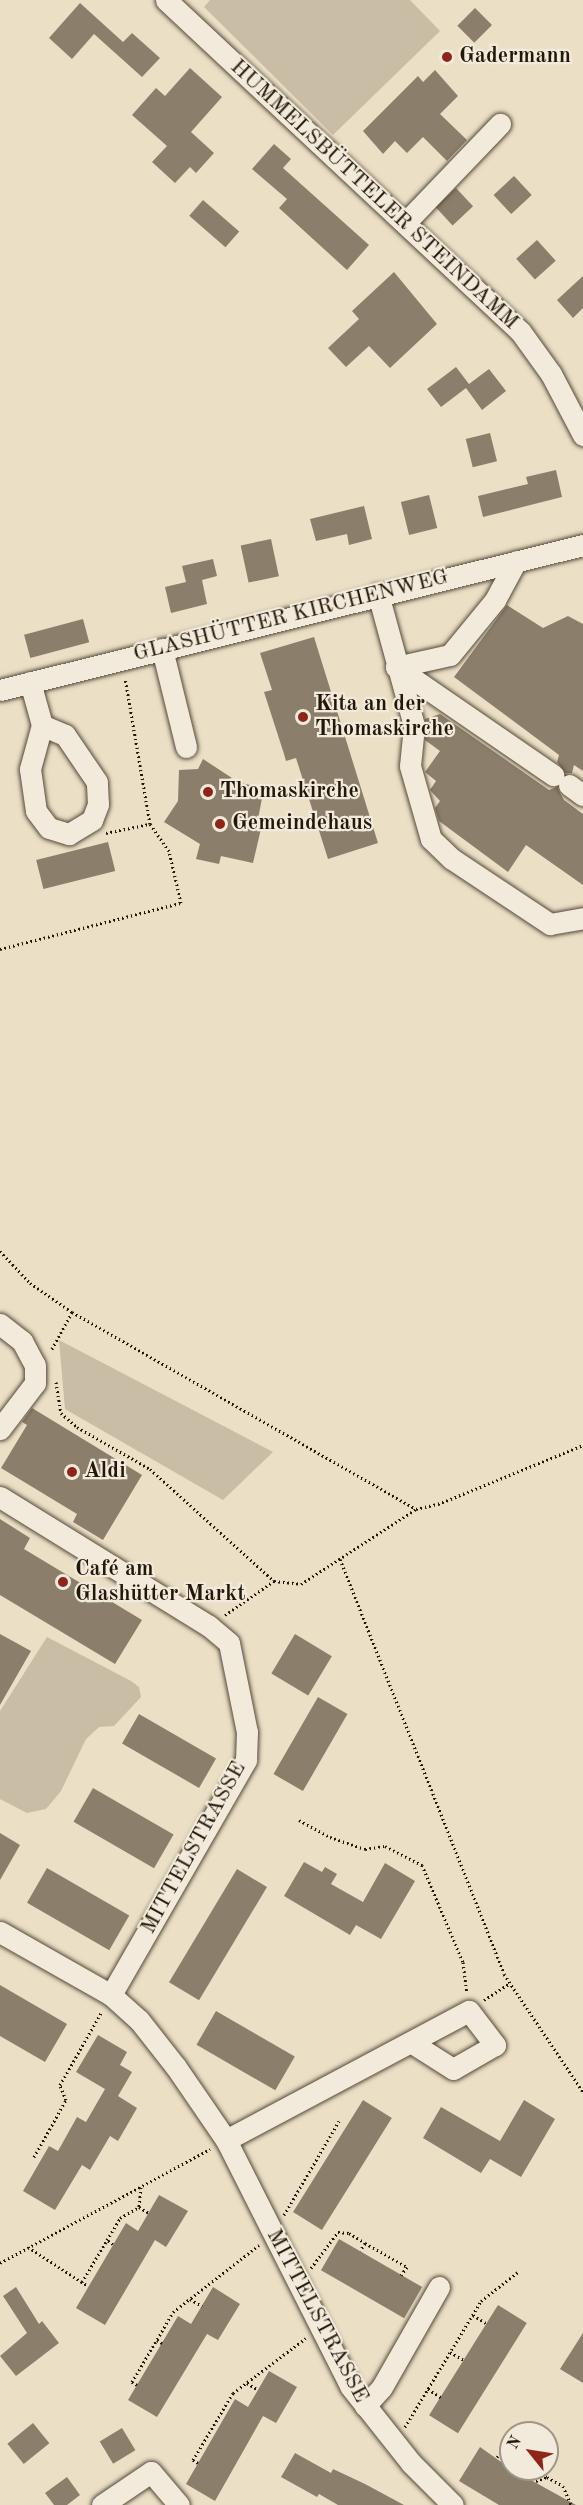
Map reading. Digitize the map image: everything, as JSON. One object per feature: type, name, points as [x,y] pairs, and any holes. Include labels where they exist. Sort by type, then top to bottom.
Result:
[{"type":"street","name":"HUMMELSBÜTTELER STEINDAMM","points":[[166,0],[406,222],[520,332],[551,375],[583,435]]},
{"type":"street","points":[[406,222],[500,124]]},
{"type":"street","name":"GLASHÜTTER KIRCHENWEG","points":[[0,690],[378,594],[583,545]]},
{"type":"street","points":[[396,667],[450,655],[495,600],[516,561]]},
{"type":"street","points":[[378,594],[396,667],[414,726],[410,766],[430,838],[452,859],[550,924],[583,918]]},
{"type":"street","points":[[162,649],[186,747]]},
{"type":"street","points":[[396,667],[568,785]]},
{"type":"street","points":[[30,682],[42,725],[30,769],[36,811],[49,828],[69,834],[92,820],[98,804],[97,782],[65,735],[42,725]]},
{"type":"street","points":[[0,1324],[22,1341],[35,1365],[35,1383],[0,1428]]},
{"type":"street","name":"MITTELSTRASSE","points":[[0,1497],[209,1626],[229,1643],[247,1732],[246,1760],[111,1995]]},
{"type":"street","name":"MITTELSTRASSE","points":[[0,1932],[111,1995],[139,2020],[176,2067],[226,2140],[319,2328],[365,2406],[395,2444],[453,2505]]},
{"type":"street","points":[[226,2140],[469,2011],[495,2045],[453,2069],[412,2043]]},
{"type":"street","points":[[365,2406],[382,2387],[439,2288]]},
{"type":"street","points":[[102,2505],[151,2472],[178,2505]]},
{"type":"path","points":[[0,949],[181,903],[169,851],[150,824],[122,658]]},
{"type":"path","points":[[92,820],[105,834],[150,824]]},
{"type":"path","points":[[0,1251],[5,1259],[72,1312],[416,1509]]},
{"type":"path","points":[[0,1260],[5,1259]]},
{"type":"path","points":[[52,1361],[51,1351],[72,1312]]},
{"type":"path","points":[[54,1371],[61,1413],[77,1427],[150,1469],[274,1581],[301,1584],[416,1509],[438,1504],[583,1445]]},
{"type":"path","points":[[339,1559],[510,1983],[583,2092]]},
{"type":"path","points":[[209,1626],[274,1581]]},
{"type":"path","points":[[299,1820],[330,1837],[365,1849],[384,1846],[422,1865],[463,1962],[469,2011],[510,1983]]},
{"type":"path","points":[[34,2157],[66,2100],[60,2085],[111,1995]]},
{"type":"path","points":[[137,2385],[132,2382],[173,2312],[273,2235],[339,2121]]},
{"type":"path","points":[[0,2263],[226,2140]]},
{"type":"path","points":[[139,2206],[141,2187]]},
{"type":"path","points":[[139,2206],[149,2212]]},
{"type":"path","points":[[82,2282],[120,2218],[139,2206]]},
{"type":"path","points":[[298,2287],[338,2232],[349,2233],[406,2267],[401,2275]]},
{"type":"path","points":[[107,2240],[113,2244]]},
{"type":"path","points":[[360,2251],[365,2243]]},
{"type":"path","points":[[28,2247],[88,2286]]},
{"type":"path","points":[[395,2444],[481,2301],[518,2272]]},
{"type":"path","points":[[190,2299],[202,2306]]},
{"type":"path","points":[[472,2315],[486,2323]]},
{"type":"path","points":[[198,2463],[194,2460],[221,2420],[233,2394],[319,2328]]},
{"type":"path","points":[[157,2340],[162,2343]]},
{"type":"path","points":[[450,2352],[464,2360]]},
{"type":"path","points":[[247,2383],[258,2390]]},
{"type":"path","points":[[428,2389],[442,2398]]},
{"type":"path","points":[[554,2481],[563,2486],[570,2505]]},
{"type":"shaded area","points":[[210,0],[410,0],[440,31],[333,135],[204,7]]},
{"type":"shaded area","points":[[59,1340],[273,1452],[223,1500],[65,1409]]},
{"type":"shaded area","points":[[47,1637],[131,1681],[139,1687],[141,1697],[114,1726],[99,1727],[86,1739],[61,1791],[46,1809],[27,1813],[0,1799],[0,1711]]},
{"type":"building","points":[[80,3],[123,42],[132,33],[160,58],[142,77],[94,34],[72,59],[49,38]]},
{"type":"building","points":[[475,8],[492,25],[474,43],[457,26]]},
{"type":"building","points":[[190,68],[222,97],[191,132],[214,153],[196,173],[190,167],[175,183],[152,162],[167,146],[132,115],[156,88],[165,96]]},
{"type":"building","points":[[435,70],[458,96],[440,114],[467,140],[447,161],[423,137],[407,153],[395,141],[383,154],[363,131],[418,76],[423,82]]},
{"type":"building","points":[[274,144],[291,159],[283,168],[369,245],[347,270],[279,208],[287,199],[252,169]]},
{"type":"building","points":[[514,176],[532,195],[511,214],[494,195]]},
{"type":"building","points":[[456,188],[473,206],[453,225],[436,207]]},
{"type":"building","points":[[203,200],[239,231],[225,247],[189,216]]},
{"type":"building","points":[[537,240],[556,261],[535,280],[516,259]]},
{"type":"building","points":[[394,272],[437,324],[390,368],[369,346],[346,367],[328,348],[359,319],[352,311]]},
{"type":"building","points":[[583,276],[583,308],[573,318],[557,300]]},
{"type":"building","points":[[456,367],[469,384],[489,369],[506,391],[482,410],[466,388],[441,407],[427,389]]},
{"type":"building","points":[[490,433],[497,461],[473,467],[466,439]]},
{"type":"building","points":[[556,470],[562,497],[483,517],[478,496],[528,484],[526,477]]},
{"type":"building","points":[[429,495],[437,528],[409,535],[401,502]]},
{"type":"building","points":[[364,506],[372,539],[349,545],[347,534],[316,541],[310,519]]},
{"type":"building","points":[[271,539],[279,576],[249,583],[241,545]]},
{"type":"building","points":[[213,559],[217,576],[202,580],[207,604],[171,613],[165,587],[186,582],[182,566]]},
{"type":"building","points":[[507,605],[543,628],[568,616],[583,624],[583,771],[574,765],[572,773],[565,773],[557,762],[559,755],[454,677]]},
{"type":"building","points":[[83,619],[89,642],[30,658],[24,635]]},
{"type":"building","points":[[314,637],[378,843],[328,859],[296,758],[286,761],[264,692],[272,690],[260,653]]},
{"type":"building","points":[[440,714],[549,790],[557,787],[564,800],[583,814],[583,885],[526,845],[508,872],[439,821],[435,808],[440,801],[430,790],[436,781],[425,772],[440,751],[425,740],[425,719]]},
{"type":"building","points":[[203,759],[232,778],[226,780],[264,788],[258,819],[263,820],[253,863],[221,856],[219,864],[196,859],[200,844],[164,822],[178,801],[179,770],[198,769]]},
{"type":"building","points":[[108,842],[115,871],[43,889],[36,860]]},
{"type":"building","name":"Aldi","points":[[32,1408],[142,1475],[103,1540],[73,1522],[77,1514],[1,1468],[27,1425],[22,1422]]},
{"type":"building","points":[[0,1519],[30,1538],[24,1549],[142,1620],[115,1664],[0,1595]]},
{"type":"building","points":[[0,1634],[31,1651],[0,1705]]},
{"type":"building","points":[[295,1634],[332,1656],[308,1696],[271,1673]]},
{"type":"building","points":[[318,1697],[347,1714],[303,1791],[274,1774]]},
{"type":"building","points":[[139,1714],[216,1758],[199,1788],[122,1743]]},
{"type":"building","points":[[93,1788],[174,1834],[154,1868],[74,1822]]},
{"type":"building","points":[[0,1833],[20,1845],[0,1880]]},
{"type":"building","points":[[304,1862],[322,1872],[325,1867],[337,1874],[331,1884],[363,1902],[385,1863],[415,1881],[381,1939],[356,1925],[350,1935],[284,1896]]},
{"type":"building","points":[[47,1868],[129,1916],[109,1950],[27,1903]]},
{"type":"building","points":[[237,1869],[267,1887],[199,2000],[169,1982]]},
{"type":"building","points":[[0,1985],[67,2024],[45,2062],[0,2036]]},
{"type":"building","points":[[216,2011],[295,2056],[275,2090],[197,2045]]},
{"type":"building","points":[[98,2035],[127,2052],[120,2065],[132,2072],[118,2096],[137,2108],[118,2141],[110,2136],[90,2170],[82,2165],[55,2210],[23,2191],[49,2146],[58,2151],[77,2117],[86,2122],[105,2089],[76,2072]]},
{"type":"building","points":[[363,2100],[392,2118],[322,2230],[293,2212]]},
{"type":"building","points":[[524,2100],[555,2119],[521,2177],[490,2159],[481,2173],[423,2138],[441,2107],[500,2141]]},
{"type":"building","points":[[159,2195],[188,2211],[166,2247],[155,2240],[105,2325],[76,2308],[126,2223],[138,2231]]},
{"type":"building","points":[[339,2239],[422,2287],[404,2318],[321,2270]]},
{"type":"building","points":[[16,2287],[39,2324],[42,2321],[59,2343],[16,2376],[0,2356],[27,2333],[3,2296]]},
{"type":"building","points":[[213,2287],[240,2304],[218,2340],[207,2334],[157,2417],[128,2400],[178,2316],[191,2324]]},
{"type":"building","points":[[498,2305],[527,2323],[458,2433],[429,2415]]},
{"type":"building","points":[[583,2333],[583,2383],[560,2369]]},
{"type":"building","points":[[269,2371],[297,2387],[276,2423],[263,2416],[215,2501],[186,2484],[235,2399],[248,2407]]},
{"type":"building","points":[[33,2423],[49,2443],[24,2464],[7,2444]]},
{"type":"building","points":[[122,2428],[135,2450],[113,2464],[100,2441]]},
{"type":"building","points":[[480,2447],[499,2460],[499,2481],[533,2481],[576,2505],[499,2505],[459,2481]]},
{"type":"building","points":[[295,2453],[331,2473],[333,2469],[404,2505],[338,2505],[319,2494],[317,2497],[281,2477]]},
{"type":"building","points":[[67,2477],[80,2495],[67,2505],[54,2505],[45,2493]]},
{"type":"place","name":"Gadermann","points":[[447,57]]},
{"type":"place","name":"Kita an der Thomaskirche","points":[[303,717]]},
{"type":"place","name":"Thomaskirche","points":[[208,792]]},
{"type":"place","name":"Gemeindehaus","points":[[220,824]]},
{"type":"place","name":"Aldi","points":[[72,1472]]},
{"type":"place","name":"Café am Glashütter Markt","points":[[63,1582]]}]
